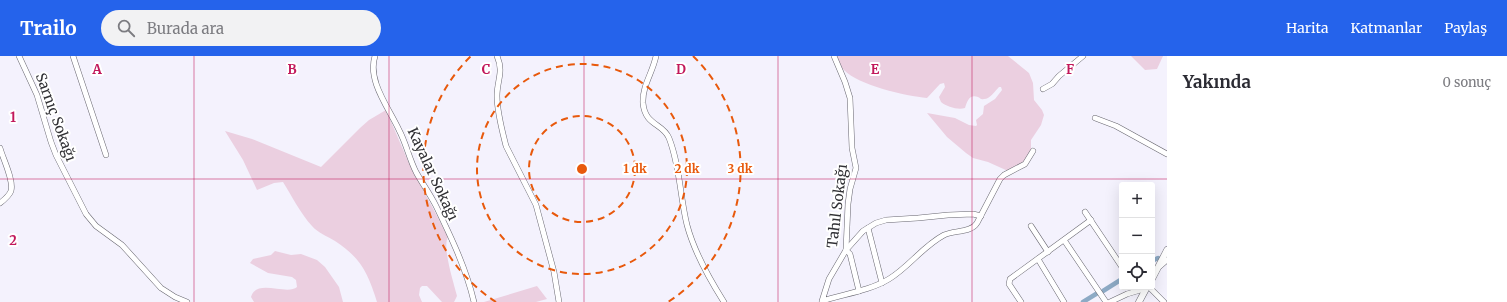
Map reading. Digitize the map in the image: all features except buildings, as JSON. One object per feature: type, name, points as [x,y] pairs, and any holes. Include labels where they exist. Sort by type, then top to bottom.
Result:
[{"type":"main road","points":[[1155,274],[1167,250]]},
{"type":"main road","points":[[1139,302],[1146,290]]},
{"type":"street","name":"Sarnıç Sokağı","points":[[19,56],[37,95],[58,161],[86,214],[96,226],[122,245],[161,288],[175,297],[187,302]]},
{"type":"street","points":[[73,56],[106,155]]},
{"type":"street","name":"Kayalar Sokağı","points":[[376,56],[374,65],[375,78],[380,93],[400,131],[416,171],[436,205],[460,257],[474,302]]},
{"type":"street","points":[[497,56],[501,72],[497,90],[497,101],[506,146],[536,205],[554,272],[559,302]]},
{"type":"street","points":[[656,56],[645,87],[643,101],[644,108],[649,119],[665,132],[669,139],[679,178],[688,229],[702,262],[724,302]]},
{"type":"street","name":"Tahıl Sokağı","points":[[822,301],[830,279],[846,250],[848,204],[850,189],[856,168],[852,148],[850,98],[834,56]]},
{"type":"street","points":[[1043,89],[1052,84],[1059,76],[1083,56]]},
{"type":"street","points":[[1095,118],[1116,126],[1167,154]]},
{"type":"street","points":[[0,148],[11,182],[11,190],[9,194],[0,203]]},
{"type":"street","name":"Tahıl Sokağı","points":[[822,301],[882,283],[903,269],[942,236],[952,232],[973,228],[981,216],[1000,179],[1004,175],[1024,164],[1033,151]]},
{"type":"street","points":[[1086,212],[1119,262]]},
{"type":"street","points":[[859,291],[852,260],[849,252],[846,250],[859,234],[868,228],[890,219],[962,214],[981,216]]},
{"type":"street","points":[[1020,302],[1009,282],[1091,220]]},
{"type":"street","points":[[1031,226],[1048,252]]},
{"type":"street","points":[[868,228],[882,283]]},
{"type":"street","points":[[1064,240],[1106,302]]},
{"type":"street","points":[[1038,259],[1064,302]]},
{"type":"street","points":[[1160,266],[1167,260]]},
{"type":"street","points":[[1110,302],[1139,290]]},
{"type":"street","points":[[1151,290],[1164,302]]},
{"type":"shaded area","points":[[836,56],[1008,56],[1029,73],[1033,83],[1034,100],[1044,115],[1041,125],[1031,140],[1029,155],[1025,161],[1008,171],[988,162],[973,158],[947,137],[927,113],[955,118],[969,125],[976,126],[976,120],[983,114],[984,106],[995,99],[1002,90],[1001,87],[999,87],[986,99],[975,96],[969,99],[965,108],[953,108],[941,102],[939,97],[945,87],[944,83],[940,84],[927,98],[883,89],[851,75],[841,67]]},
{"type":"shaded area","points":[[1131,56],[1163,56],[1157,69],[1145,70]]},
{"type":"shaded area","points":[[386,110],[408,161],[448,237],[446,249],[447,257],[457,296],[454,302],[442,302],[427,286],[422,286],[420,288],[419,295],[422,302],[377,302],[367,274],[357,260],[344,247],[320,233],[312,226],[300,210],[283,182],[274,183],[257,190],[243,160],[225,131],[252,139],[321,167],[369,120]]},
{"type":"shaded area","points":[[275,251],[291,255],[301,254],[317,260],[325,267],[339,287],[343,302],[254,302],[251,297],[254,291],[259,289],[265,288],[286,290],[297,287],[296,280],[292,277],[268,273],[250,263],[253,259],[271,255]]},
{"type":"shaded area","points":[[537,286],[547,299],[536,302],[484,302]]},
{"type":"waterway","points":[[1103,291],[1119,281]]},
{"type":"waterway","points":[[1083,302],[1096,294]]}]
